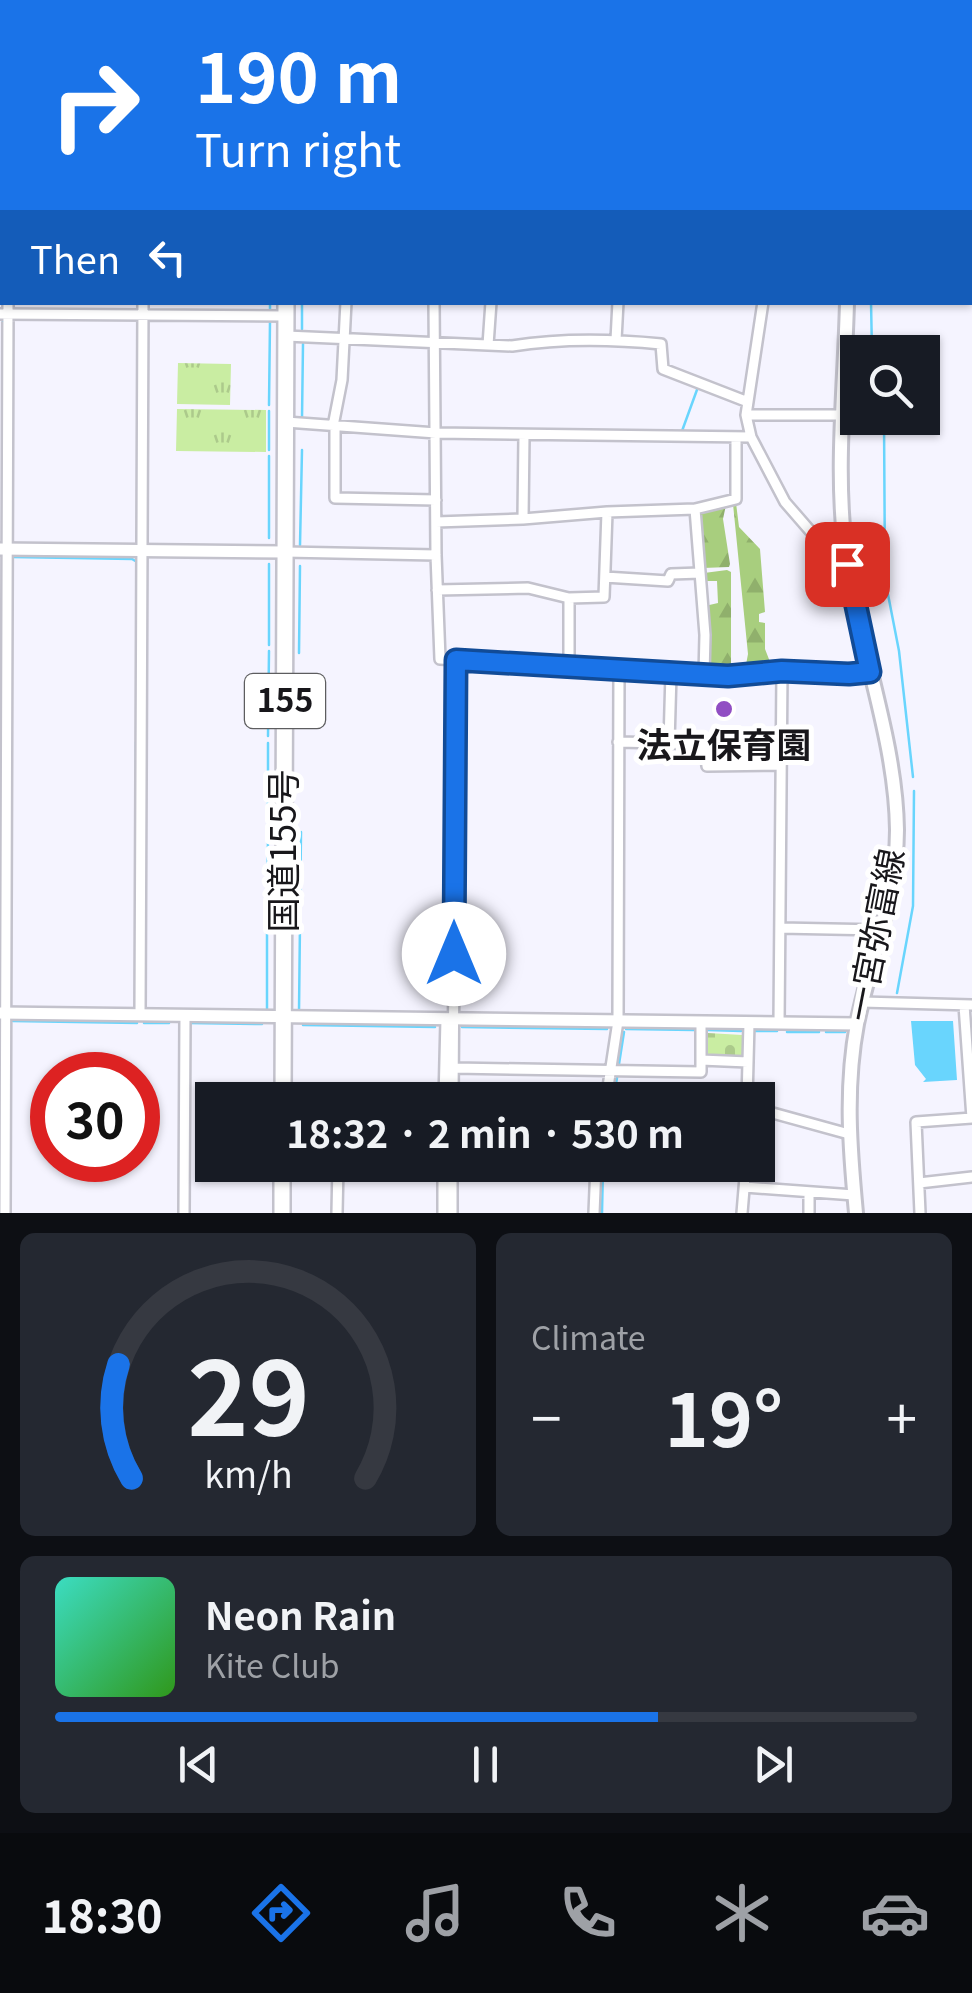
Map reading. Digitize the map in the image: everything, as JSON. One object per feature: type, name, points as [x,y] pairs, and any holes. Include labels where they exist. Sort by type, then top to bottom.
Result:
[{"type":"highway","name":"国道155号","points":[[283,1082],[286,309]]},
{"type":"highway","points":[[282,1182],[282,1213]]},
{"type":"main road","name":"一宮弥富線","points":[[846,335],[847,305]]},
{"type":"main road","name":"一宮弥富線","points":[[844,435],[842,506],[847,564],[896,802],[895,864],[857,1024],[848,1082],[856,1213]]},
{"type":"street","points":[[140,1015],[143,305]]},
{"type":"street","points":[[346,305],[342,380],[334,427],[336,498],[436,500]]},
{"type":"street","points":[[434,305],[440,659],[704,676],[782,671],[870,672]]},
{"type":"street","points":[[488,345],[491,305]]},
{"type":"street","points":[[616,340],[618,305]]},
{"type":"street","points":[[763,305],[746,415],[751,437],[785,502],[818,540],[847,564]]},
{"type":"street","points":[[5,1213],[4,314],[143,316],[286,309]]},
{"type":"street","points":[[286,336],[488,345],[616,340],[661,344],[663,370],[748,402]]},
{"type":"street","points":[[746,415],[840,415]]},
{"type":"street","points":[[286,422],[436,433],[751,437]]},
{"type":"street","points":[[523,519],[524,434]]},
{"type":"street","points":[[436,522],[695,510],[736,499],[736,437]]},
{"type":"street","points":[[695,510],[704,676]]},
{"type":"street","points":[[437,590],[528,588],[570,598],[604,597],[607,512]]},
{"type":"street","points":[[3,549],[436,555]]},
{"type":"street","points":[[604,577],[668,581],[671,574],[700,573]]},
{"type":"street","points":[[569,666],[570,598]]},
{"type":"street","points":[[445,1082],[450,1019],[456,660]]},
{"type":"street","points":[[609,1082],[618,1021],[618,669]]},
{"type":"street","points":[[779,1023],[782,671]]},
{"type":"street","points":[[669,743],[670,673]]},
{"type":"street","points":[[618,742],[706,744],[707,766],[781,765]]},
{"type":"street","points":[[780,928],[881,930]]},
{"type":"street","points":[[862,1002],[968,1005],[972,1118],[916,1122],[920,1213]]},
{"type":"street","points":[[3,1014],[857,1024]]},
{"type":"street","points":[[184,1213],[185,1016]]},
{"type":"street","points":[[450,1019],[454,1082]]},
{"type":"street","points":[[454,1068],[701,1072],[702,1022]]},
{"type":"street","points":[[747,1082],[748,1023]]},
{"type":"street","points":[[701,1060],[748,1062]]},
{"type":"street","points":[[775,1114],[849,1134]]},
{"type":"street","points":[[919,1183],[972,1176]]},
{"type":"street","points":[[337,1213],[338,1182]]},
{"type":"street","points":[[443,1213],[444,1182]]},
{"type":"street","points":[[452,1182],[452,1213]]},
{"type":"street","points":[[594,1213],[595,1182]]},
{"type":"street","points":[[742,1213],[746,1182]]},
{"type":"street","points":[[746,1188],[854,1195]]},
{"type":"street","points":[[809,1192],[809,1213]]},
{"type":"green space","points":[[178,363],[231,364],[230,405],[177,404]]},
{"type":"green space","points":[[177,409],[266,410],[266,452],[176,451]]},
{"type":"green space","points":[[736,503],[739,527],[760,549],[765,612],[759,614],[759,622],[765,623],[765,649],[772,667],[745,670],[748,654],[733,504]]},
{"type":"green space","points":[[726,505],[723,519],[729,567],[703,568],[698,511]]},
{"type":"green space","points":[[731,572],[731,672],[716,672],[710,668],[705,606],[718,603],[717,581],[704,581],[704,573]]},
{"type":"green space","points":[[708,1033],[742,1035],[741,1058],[707,1057]]},
{"type":"water","points":[[911,1021],[953,1021],[957,1080],[923,1082],[926,1079],[915,1065]]},
{"type":"waterway","points":[[270,305],[270,311]]},
{"type":"waterway","points":[[302,305],[302,329]]},
{"type":"waterway","points":[[871,305],[872,335]]},
{"type":"waterway","points":[[3,320],[3,445]]},
{"type":"waterway","points":[[269,405],[270,321]]},
{"type":"waterway","points":[[302,418],[303,344]]},
{"type":"waterway","points":[[682,431],[698,387]]},
{"type":"waterway","points":[[269,411],[269,450]]},
{"type":"waterway","points":[[884,435],[885,579],[899,651],[913,777]]},
{"type":"waterway","points":[[300,545],[302,450]]},
{"type":"waterway","points":[[3,456],[3,537]]},
{"type":"waterway","points":[[269,456],[269,538]]},
{"type":"waterway","points":[[12,557],[137,562],[137,640]]},
{"type":"waterway","points":[[269,564],[269,645]]},
{"type":"waterway","points":[[299,653],[300,566]]},
{"type":"waterway","points":[[268,736],[269,651]]},
{"type":"waterway","points":[[137,652],[137,732]]},
{"type":"waterway","points":[[136,742],[136,822]]},
{"type":"waterway","points":[[268,743],[268,826]]},
{"type":"waterway","points":[[897,993],[913,906],[914,791]]},
{"type":"waterway","points":[[136,832],[136,914]]},
{"type":"waterway","points":[[300,917],[301,832]]},
{"type":"waterway","points":[[267,916],[268,838]]},
{"type":"waterway","points":[[459,884],[459,987]]},
{"type":"waterway","points":[[299,1011],[300,923]]},
{"type":"waterway","points":[[267,924],[267,1010]]},
{"type":"waterway","points":[[332,1012],[449,1013]]},
{"type":"waterway","points":[[13,1021],[137,1023]]},
{"type":"waterway","points":[[144,1023],[169,1023]]},
{"type":"waterway","points":[[189,1023],[262,1024]]},
{"type":"waterway","points":[[303,1025],[435,1027]]},
{"type":"waterway","points":[[462,1027],[607,1029]]},
{"type":"waterway","points":[[626,1029],[694,1030]]},
{"type":"waterway","points":[[708,1030],[741,1031]]},
{"type":"waterway","points":[[755,1031],[777,1031]]},
{"type":"waterway","points":[[440,1082],[441,1032]]},
{"type":"waterway","points":[[619,1064],[624,1032]]},
{"type":"waterway","points":[[787,1032],[819,1032]]},
{"type":"waterway","points":[[826,1032],[845,1032]]},
{"type":"waterway","points":[[616,1082],[617,1078]]},
{"type":"waterway","points":[[438,1211],[439,1182]]},
{"type":"waterway","points":[[602,1213],[603,1182]]},
{"type":"place","name":"法立保育園","points":[[724,709]]},
{"type":"route","points":[[454,954],[456,660],[728,676],[782,671],[870,672],[847,564]]}]
